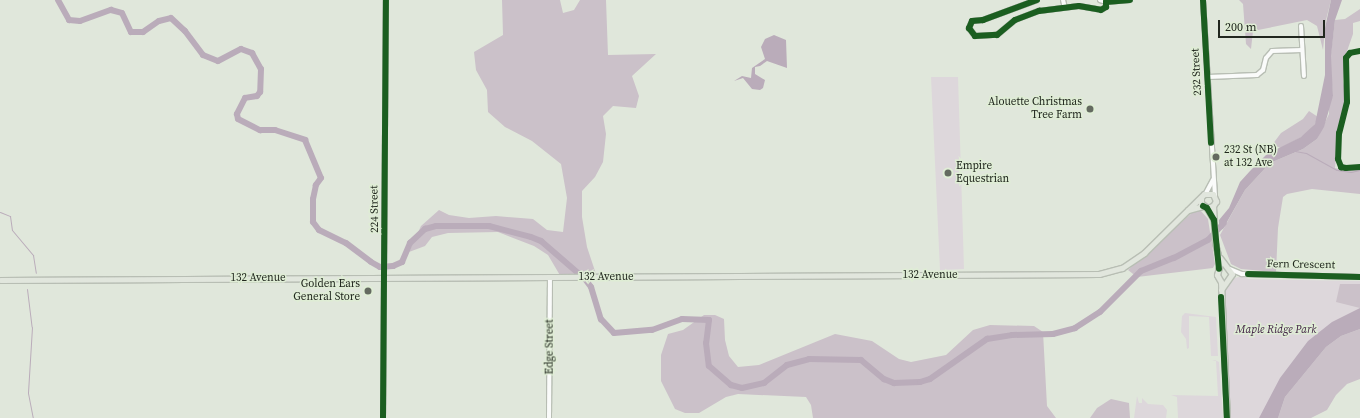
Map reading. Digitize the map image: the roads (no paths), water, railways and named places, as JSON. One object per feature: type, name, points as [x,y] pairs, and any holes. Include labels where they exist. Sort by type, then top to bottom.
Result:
[{"type":"main road","points":[[1206,193],[1215,196],[1215,244],[1219,257],[1219,269],[1217,275],[1220,279],[1221,291],[1227,416]]},
{"type":"main road","name":"132 Avenue","points":[[0,280],[385,275],[597,277],[1099,274],[1113,272],[1133,260],[1206,193]]},
{"type":"main road","points":[[1201,198],[1214,221]]},
{"type":"main road","name":"132 Avenue","points":[[1188,210],[1214,206]]},
{"type":"main road","points":[[1219,257],[1228,268],[1229,280],[1221,291]]},
{"type":"main road","points":[[1219,269],[1228,268]]},
{"type":"main road","points":[[1220,279],[1229,280]]},
{"type":"street","name":"224 Street","points":[[383,418],[386,0]]},
{"type":"street","points":[[1037,0],[983,20],[972,21],[969,28],[975,36],[997,35],[1015,20],[1028,15],[1079,6],[1101,10],[1106,7],[1106,2]]},
{"type":"street","points":[[1063,0],[1065,8]]},
{"type":"street","points":[[1100,0],[1106,2],[1130,0]]},
{"type":"street","name":"232 Street","points":[[1203,0],[1215,196]]},
{"type":"street","points":[[1301,26],[1304,76]]},
{"type":"street","points":[[1208,77],[1257,75],[1263,70],[1270,52],[1302,50]]},
{"type":"street","points":[[1206,193],[1213,180]]},
{"type":"street","name":"Fern Crescent","points":[[1228,268],[1242,274],[1360,277]]},
{"type":"street","name":"Fern Crescent","points":[[1229,280],[1242,274]]},
{"type":"street","name":"Edge Street","points":[[549,418],[550,277]]},
{"type":"waterway","points":[[58,0],[69,20],[80,21],[111,10],[122,13],[131,32],[143,32],[159,21],[171,18],[185,31],[203,55],[218,61],[241,49],[252,53],[261,69],[260,92],[257,96],[245,98],[237,114],[238,119],[260,130],[275,130],[305,140],[321,178],[316,185],[313,199],[313,222],[319,230],[346,243],[371,262],[380,267],[393,266],[402,262],[410,243],[425,229],[436,226],[489,226],[531,237],[541,241],[585,279],[591,287],[601,319],[614,333],[652,330],[682,319],[709,320],[706,343],[709,366],[731,385],[742,388],[764,383],[787,365],[809,359],[861,360],[884,379],[894,383],[920,382],[930,379],[987,339],[1012,335],[1053,334],[1075,328],[1100,312],[1141,271],[1174,258],[1208,240],[1224,223]]},
{"type":"waterway","points":[[1295,151],[1306,153],[1337,170],[1351,172],[1360,170]]},
{"type":"waterway","points":[[0,212],[10,216],[12,230],[33,255],[36,273]]},
{"type":"waterway","points":[[27,289],[32,327],[28,393],[33,418]]},
{"type":"place","name":"Alouette Christmas Tree Farm","points":[[1090,109]]},
{"type":"place","name":"232 St (NB) at 132 Ave","points":[[1216,157]]},
{"type":"place","name":"Empire Equestrian","points":[[948,173]]},
{"type":"place","name":"Golden Ears General Store","points":[[368,291]]},
{"type":"park label","name":"Maple Ridge Park","points":[[1276,330]]}]
